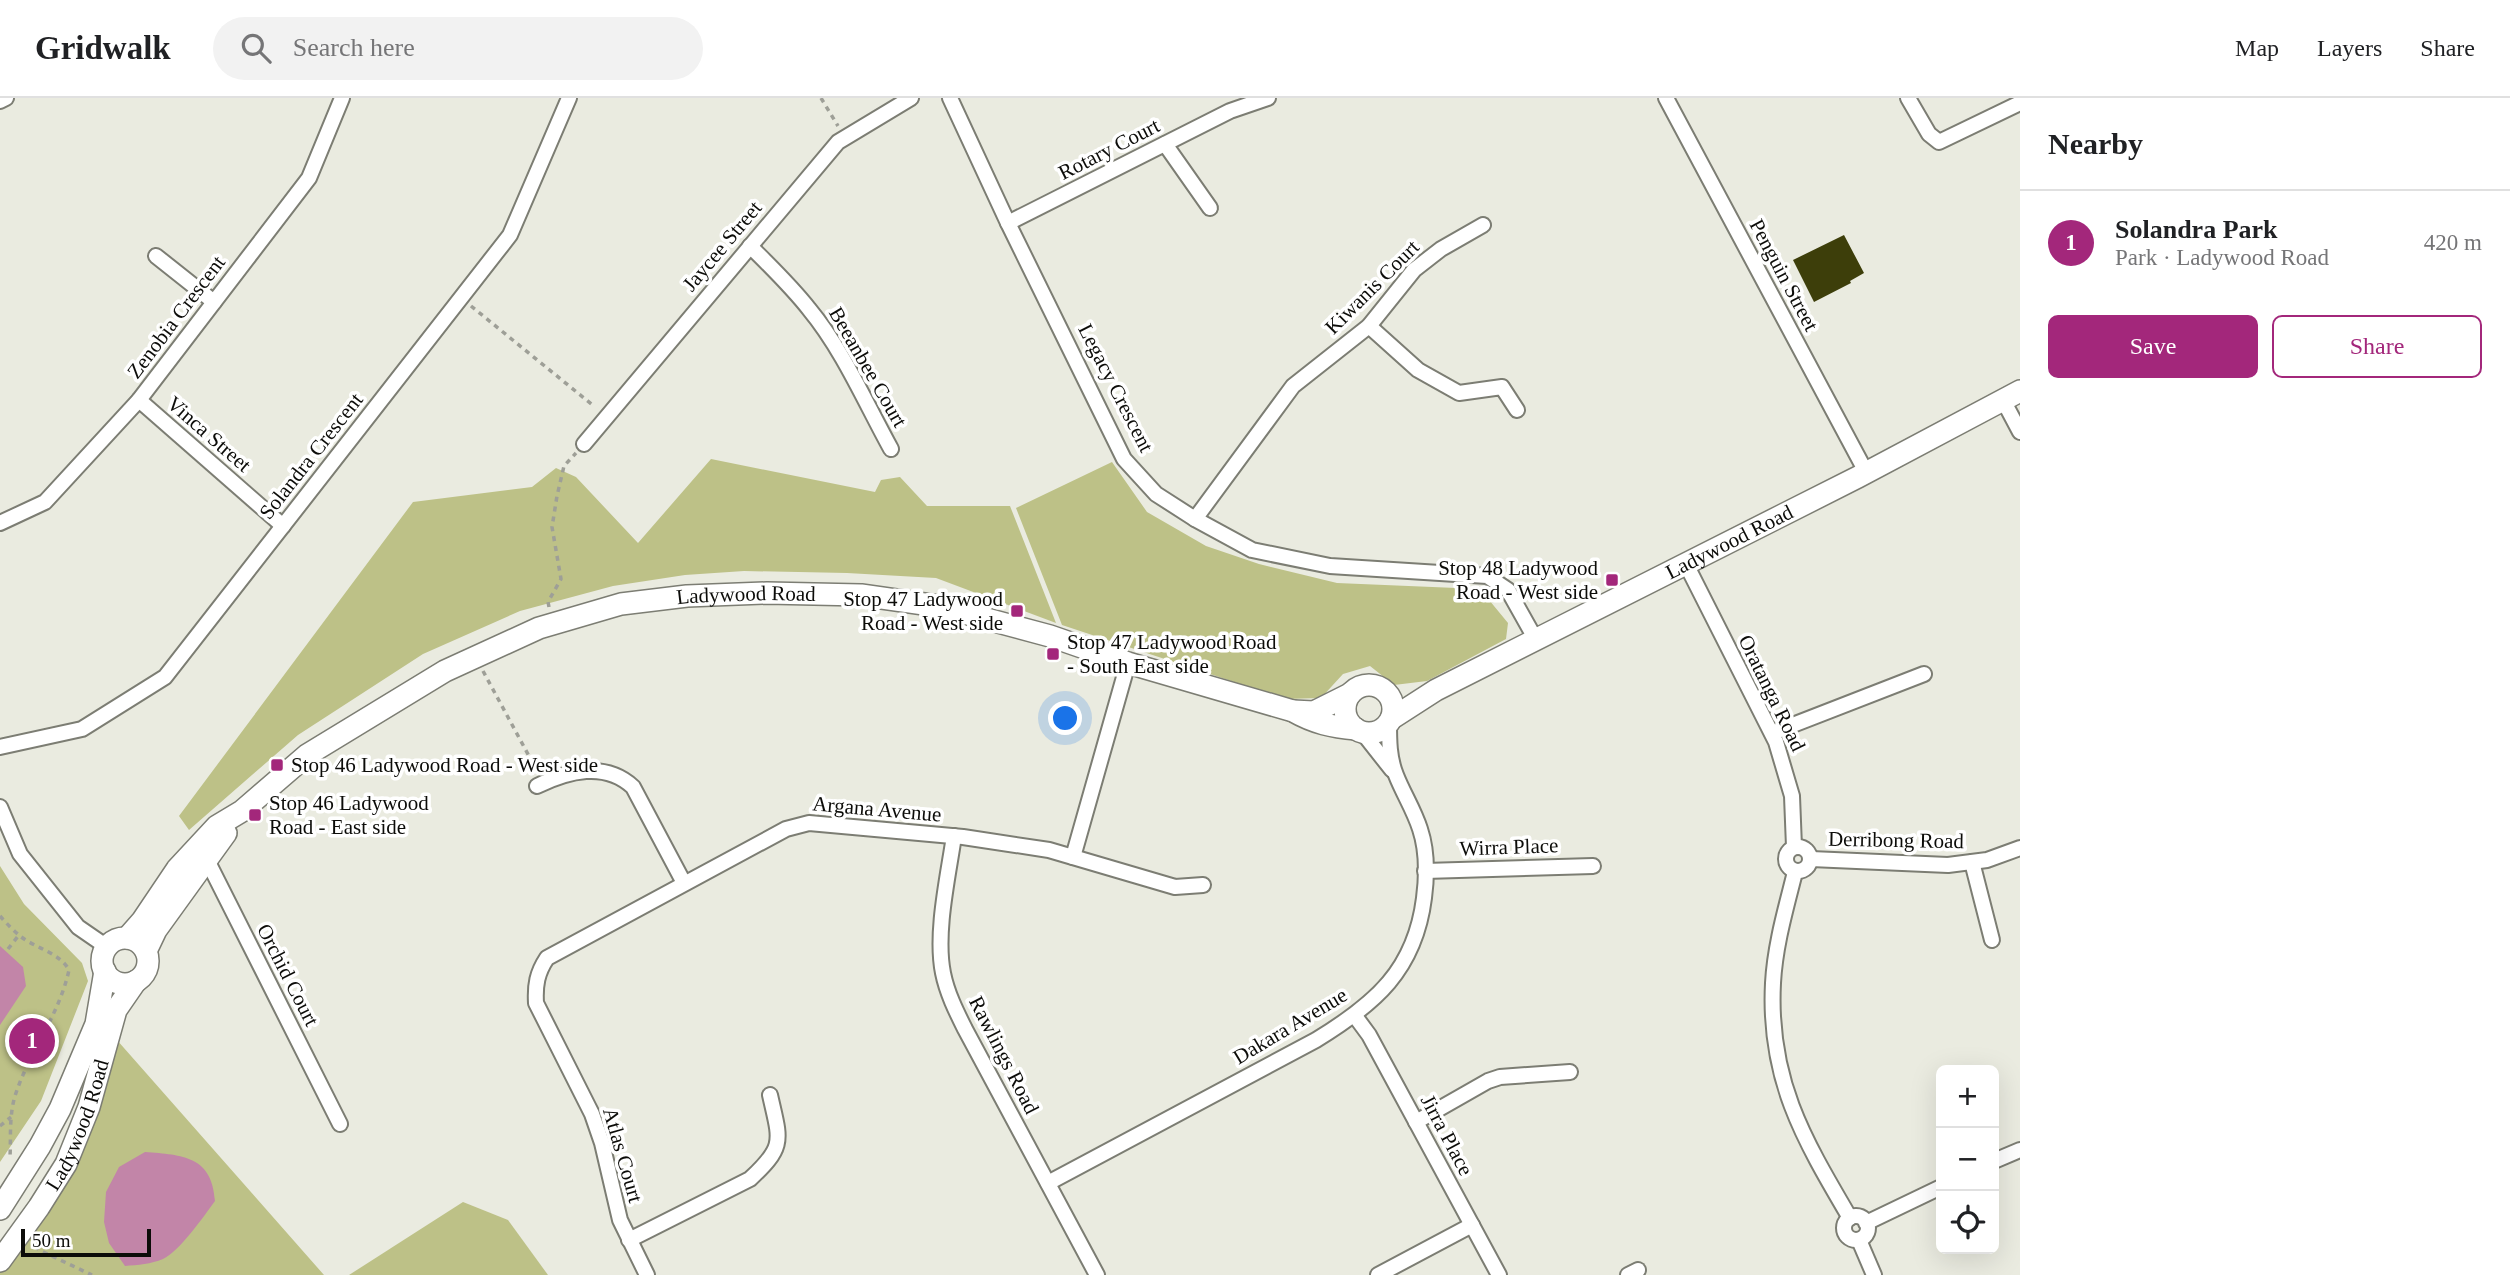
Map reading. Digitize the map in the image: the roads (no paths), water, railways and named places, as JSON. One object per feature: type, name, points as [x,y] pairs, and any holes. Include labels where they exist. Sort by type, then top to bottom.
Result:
[{"type":"street","points":[[0,101],[6,98]]},
{"type":"street","name":"Zenobia Crescent","points":[[0,523],[45,502],[139,400],[309,178],[342,98]]},
{"type":"street","name":"Solandra Crescent","points":[[0,747],[82,729],[165,677],[510,235],[569,98]]},
{"type":"street","name":"Jaycee Street","points":[[584,444],[845,136],[911,98]]},
{"type":"street","name":"Legacy Crescent","points":[[950,98],[1124,459],[1156,494],[1252,550],[1330,566],[1488,576],[1508,590],[1536,640]]},
{"type":"street","name":"Rotary Court","points":[[1008,223],[1230,111],[1268,98]]},
{"type":"street","name":"Penguin Street","points":[[1666,98],[1866,472]]},
{"type":"street","points":[[1908,98],[1929,134],[1939,142],[2020,103]]},
{"type":"street","points":[[1165,144],[1210,208]]},
{"type":"street","name":"Kiwanis Court","points":[[1195,519],[1293,386],[1368,326],[1414,270],[1441,249],[1483,225]]},
{"type":"street","name":"Beeanbee Court","points":[[750,246],[787,282],[831,339],[891,449]]},
{"type":"street","points":[[156,256],[214,302]]},
{"type":"street","points":[[1368,326],[1418,370],[1459,393],[1502,387],[1517,411]]},
{"type":"street","points":[[2011,396],[2020,432]]},
{"type":"street","name":"Ladywood Road","points":[[1390,721],[1436,690],[2011,396]]},
{"type":"street","name":"Vinca Street","points":[[139,400],[283,526]]},
{"type":"street","name":"Oratanga Road","points":[[1686,564],[1772,733],[1792,796],[1794,847]]},
{"type":"street","name":"Ladywood Road","points":[[146,951],[200,856],[242,811],[307,755],[446,671],[551,625],[621,604],[687,596],[767,593],[861,595],[939,606],[1050,636],[1128,663],[1293,711],[1314,712],[1350,694]]},
{"type":"street","points":[[1073,857],[1128,663]]},
{"type":"street","points":[[1772,733],[1924,674]]},
{"type":"street","points":[[1372,685],[1387,693],[1391,701],[1390,721],[1380,730],[1359,730],[1347,717],[1346,701],[1350,694],[1364,686],[1372,685]]},
{"type":"street","name":"Ladywood Road","points":[[1387,693],[1436,690]]},
{"type":"street","name":"Ladywood Road","points":[[1293,711],[1311,722],[1359,730]]},
{"type":"street","name":"Dakara Avenue","points":[[1048,1184],[1316,1040],[1355,1016],[1387,986],[1408,955],[1422,915],[1426,871],[1421,831],[1395,774],[1389,749],[1390,721]]},
{"type":"street","name":"Dakara Avenue","points":[[1359,730],[1395,774]]},
{"type":"street","points":[[540,784],[562,774],[572,773],[608,773],[622,777],[633,787],[684,883]]},
{"type":"street","points":[[0,807],[20,854],[78,927],[107,947]]},
{"type":"street","name":"Argana Avenue","points":[[539,969],[547,958],[558,950],[786,829],[809,822],[954,836],[1049,850],[1175,887],[1203,885]]},
{"type":"street","name":"Rawlings Road","points":[[954,836],[941,957],[949,995],[1097,1275]]},
{"type":"street","points":[[1794,847],[1802,848],[1810,854],[1811,859],[1803,871],[1794,872],[1786,864],[1786,855],[1794,847]]},
{"type":"street","name":"Derribong Road","points":[[1811,859],[1948,865],[1987,860],[2020,848]]},
{"type":"street","name":"Ladywood Road","points":[[127,938],[142,922],[177,869],[200,856]]},
{"type":"street","name":"Orchid Court","points":[[200,856],[340,1124]]},
{"type":"street","points":[[1972,862],[1992,940]]},
{"type":"street","name":"Wirra Place","points":[[1426,871],[1593,866]]},
{"type":"street","points":[[1794,872],[1777,948],[1773,982],[1773,1026],[1780,1071],[1791,1111],[1821,1170],[1850,1218]]},
{"type":"street","points":[[127,938],[142,945],[146,951],[148,965],[143,976],[136,981],[121,984],[114,981],[104,971],[102,958],[107,947],[119,939],[127,938]]},
{"type":"street","name":"Atlas Court","points":[[539,969],[535,985],[536,1003],[592,1114],[602,1143],[620,1220],[647,1275]]},
{"type":"street","name":"Ladywood Road","points":[[0,1209],[60,1109],[96,1024],[104,971]]},
{"type":"street","name":"Ladywood Road","points":[[0,1261],[66,1164],[89,1107],[116,1010],[136,981]]},
{"type":"street","name":"Jirra Place","points":[[1355,1016],[1369,1035],[1499,1275]]},
{"type":"street","points":[[1416,1122],[1488,1081],[1500,1077],[1570,1072]]},
{"type":"street","points":[[629,1240],[750,1179],[766,1164],[777,1149],[779,1136],[770,1095]]},
{"type":"street","points":[[1999,1159],[2020,1150]]},
{"type":"street","points":[[1867,1223],[1936,1189]]},
{"type":"street","points":[[1860,1217],[1867,1223],[1867,1233],[1860,1240],[1852,1240],[1845,1233],[1845,1224],[1850,1218],[1860,1217]]},
{"type":"street","points":[[1378,1275],[1472,1224]]},
{"type":"street","points":[[1860,1240],[1874,1275]]},
{"type":"place","name":"Stop 48 Ladywood Road - West side","points":[[1612,580]]},
{"type":"place","name":"Stop 47 Ladywood Road - West side","points":[[1017,611]]},
{"type":"place","name":"Stop 47 Ladywood Road - South East side","points":[[1053,654]]},
{"type":"place","name":"Stop 46 Ladywood Road - West side","points":[[277,765]]},
{"type":"place","name":"Stop 46 Ladywood Road - East side","points":[[255,815]]},
{"type":"place","name":"Solandra Park","points":[[32,1041]]}]
